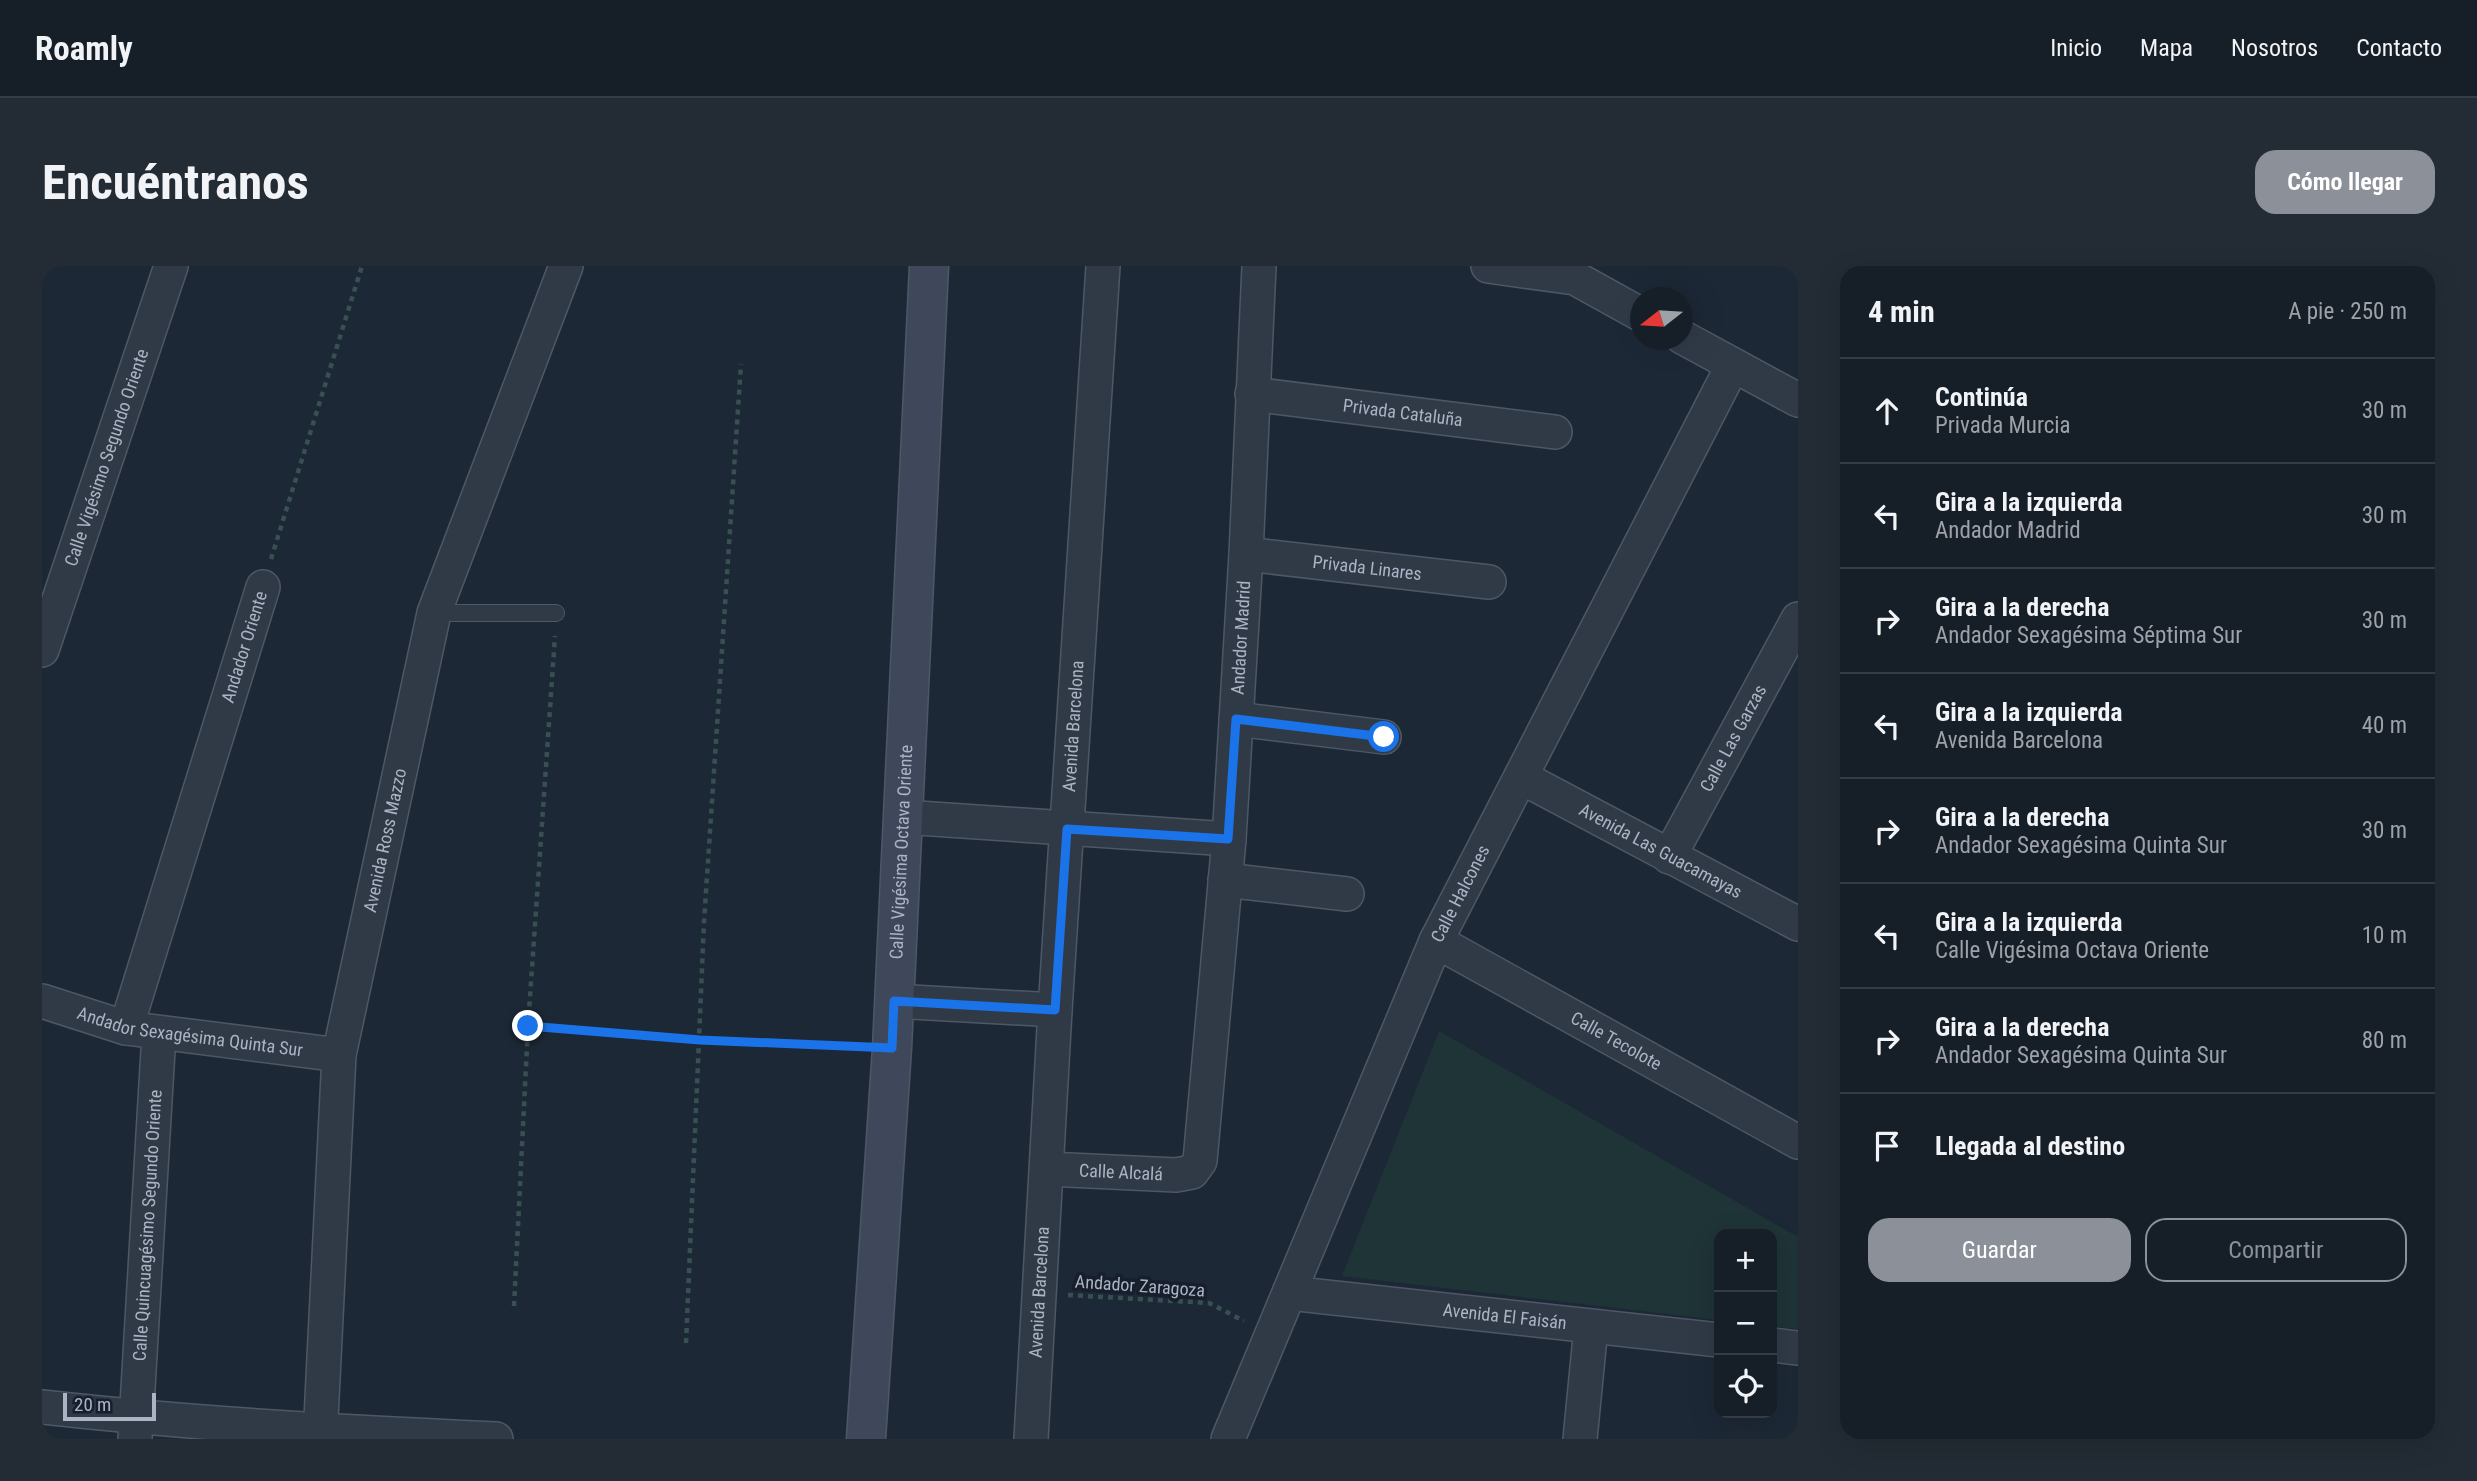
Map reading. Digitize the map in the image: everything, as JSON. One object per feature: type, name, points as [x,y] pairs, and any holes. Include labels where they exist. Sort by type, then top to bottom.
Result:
[{"type":"main road","name":"Calle Vigésima Octava Oriente","points":[[866,1439],[892,1048],[929,266]]},
{"type":"street","name":"Calle Vigésimo Segundo Oriente","points":[[42,650],[172,266]]},
{"type":"street","name":"Avenida Ross Mazzo","points":[[320,1435],[339,1055],[434,613],[566,266]]},
{"type":"street","name":"Avenida Barcelona","points":[[1031,1439],[1055,1010],[1103,266]]},
{"type":"street","name":"Andador Madrid","points":[[1192,1172],[1200,1161],[1225,880],[1246,554],[1259,266]]},
{"type":"street","points":[[1488,266],[1575,278],[1630,308]]},
{"type":"street","points":[[1693,343],[1798,400]]},
{"type":"street","name":"Calle Halcones","points":[[1228,1439],[1436,941],[1734,365]]},
{"type":"street","name":"Privada Cataluña","points":[[1252,394],[1555,432]]},
{"type":"street","name":"Privada Linares","points":[[1246,554],[1489,582]]},
{"type":"street","name":"Andador Oriente","points":[[126,1028],[263,587]]},
{"type":"street","name":"Calle Las Garzas","points":[[1669,857],[1798,620]]},
{"type":"street","points":[[1236,719],[1384,737]]},
{"type":"street","name":"Avenida Las Guacamayas","points":[[1521,777],[1798,924]]},
{"type":"street","points":[[903,817],[1228,839]]},
{"type":"street","points":[[1225,880],[1347,894]]},
{"type":"street","name":"Calle Tecolote","points":[[1436,941],[1798,1142]]},
{"type":"street","name":"Andador Sexagésima Quinta Sur","points":[[42,1001],[126,1028],[339,1055]]},
{"type":"street","points":[[894,1001],[1055,1010]]},
{"type":"street","name":"Calle Quincuagésimo Segundo Oriente","points":[[135,1429],[159,1033]]},
{"type":"street","name":"Calle Alcalá","points":[[1047,1169],[1177,1175],[1192,1172]]},
{"type":"street","name":"Avenida El Faisán","points":[[1289,1293],[1714,1339]]},
{"type":"street","points":[[1580,1439],[1591,1327]]},
{"type":"street","points":[[1777,1346],[1798,1348]]},
{"type":"street","points":[[42,1407],[135,1429],[496,1439]]},
{"type":"lane","points":[[434,613],[556,613]]},
{"type":"path","name":"Andador Oriente","points":[[263,587],[362,266]]},
{"type":"path","points":[[686,1343],[704,922],[741,364]]},
{"type":"path","points":[[514,1306],[528,1026],[556,613]]},
{"type":"path","points":[[528,1026],[700,1040],[892,1048]]},
{"type":"path","name":"Andador Zaragoza","points":[[1040,1293],[1209,1303],[1273,1336]]},
{"type":"green space","points":[[1439,1031],[1798,1237],[1798,1329],[1777,1327],[1777,1229],[1714,1229],[1714,1319],[1342,1276]]},
{"type":"route","points":[[528,1026],[700,1040],[892,1048],[894,1001],[1055,1010],[1067,829],[1228,839],[1236,719],[1384,737]]}]
